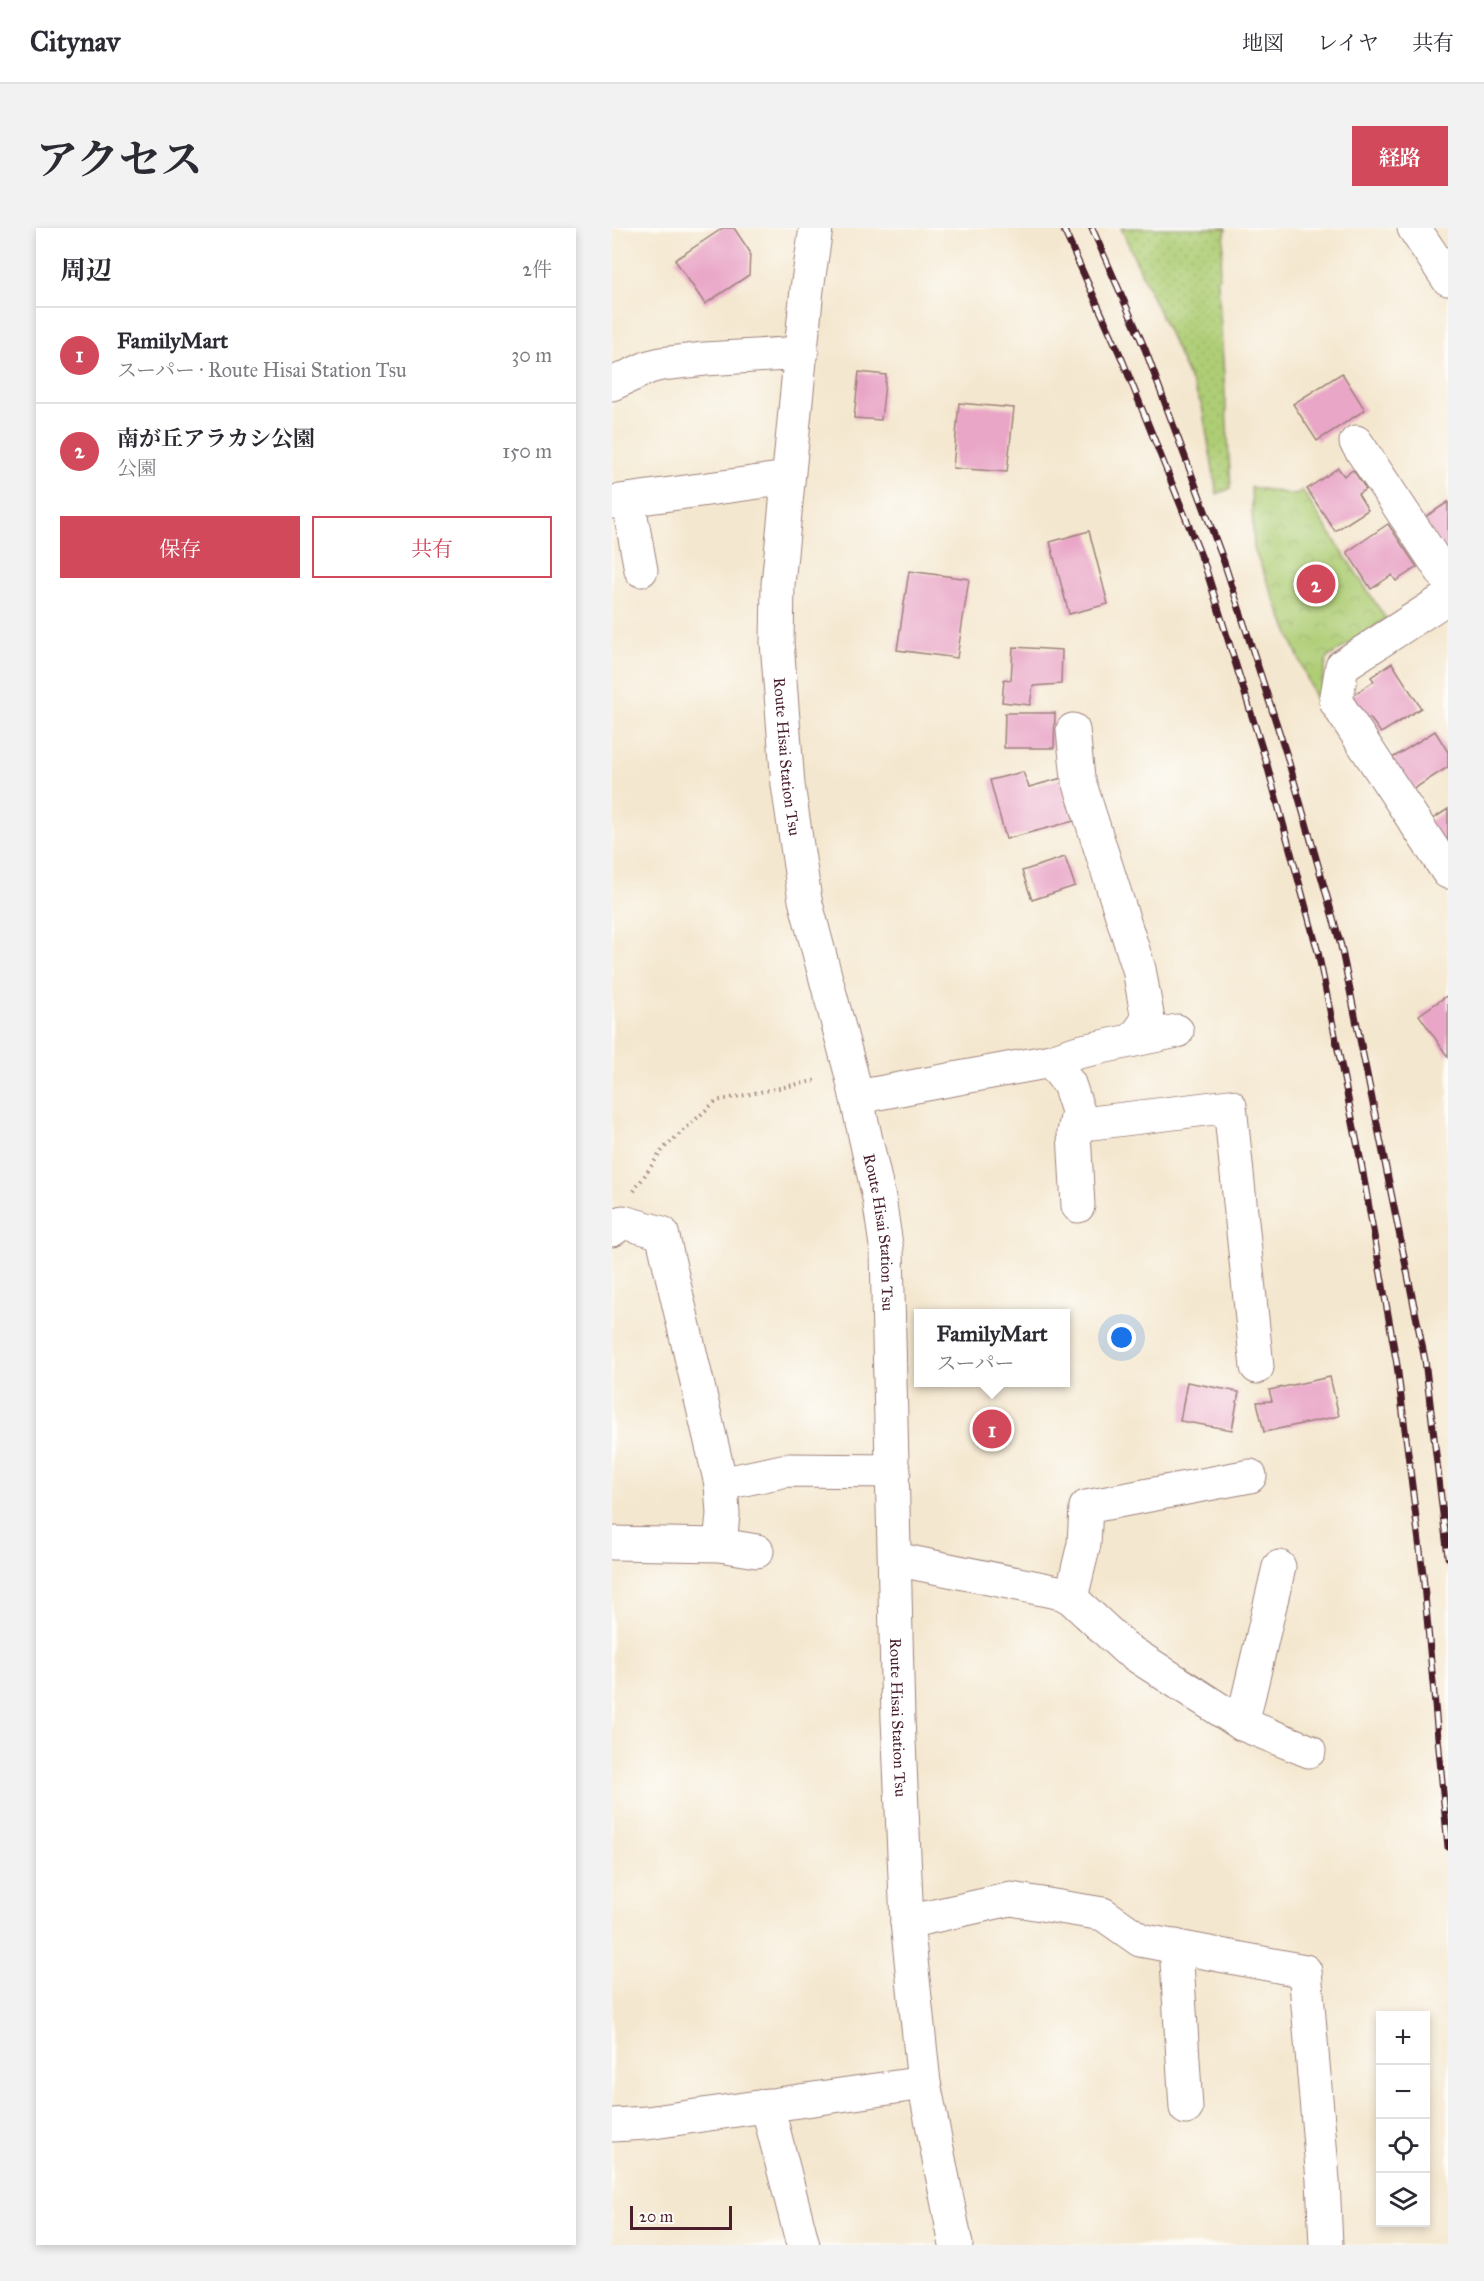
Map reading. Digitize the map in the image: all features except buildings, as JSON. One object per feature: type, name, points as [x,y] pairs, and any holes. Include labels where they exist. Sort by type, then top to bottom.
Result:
[{"type":"street","name":"Route Hisai Station Tsu","points":[[816,228],[807,289],[778,584],[777,642],[788,785],[805,900],[854,1085],[879,1198],[887,1252],[894,1471],[898,1719],[907,1922],[924,2082],[956,2245]]},
{"type":"street","points":[[1414,228],[1448,279]]},
{"type":"street","points":[[612,384],[661,364],[802,353]]},
{"type":"street","points":[[1356,441],[1448,580]]},
{"type":"street","points":[[641,570],[620,501],[788,478]]},
{"type":"street","points":[[1448,597],[1342,666],[1336,702],[1448,872]]},
{"type":"street","points":[[1073,730],[1078,778],[1138,969],[1148,1020],[1133,1040]]},
{"type":"street","points":[[854,1085],[1051,1061],[1078,1052],[1177,1031]]},
{"type":"street","points":[[1051,1061],[1070,1084],[1078,1111],[1074,1133],[1078,1206]]},
{"type":"street","points":[[1077,1120],[1092,1123],[1230,1106],[1257,1367]]},
{"type":"street","points":[[617,1226],[662,1233],[721,1484],[723,1514],[720,1545]]},
{"type":"street","points":[[721,1484],[788,1470],[894,1471]]},
{"type":"street","points":[[1071,1598],[1084,1544],[1086,1507],[1250,1476]]},
{"type":"street","points":[[612,1543],[720,1545],[757,1551]]},
{"type":"street","points":[[895,1559],[1062,1593],[1071,1598],[1126,1649],[1242,1724],[1309,1751]]},
{"type":"street","points":[[1242,1724],[1279,1567]]},
{"type":"street","points":[[907,1922],[1011,1899],[1103,1914],[1140,1940],[1305,1971],[1323,2180],[1326,2245]]},
{"type":"street","points":[[1176,1946],[1186,2108]]},
{"type":"street","points":[[612,2125],[647,2123],[924,2082]]},
{"type":"street","points":[[767,2105],[803,2245]]},
{"type":"path","points":[[617,1226],[626,1202],[663,1149],[716,1101],[854,1085]]},
{"type":"green space","points":[[1121,228],[1226,228],[1218,282],[1231,488],[1217,494],[1202,406]]},
{"type":"green space","points":[[1251,487],[1295,495],[1302,490],[1386,619],[1327,658],[1318,705],[1254,549]]},
{"type":"railway","points":[[1063,228],[1122,359],[1205,566],[1266,761],[1318,952],[1361,1162],[1397,1365],[1423,1574],[1448,1847]]},
{"type":"railway","points":[[1092,228],[1145,349],[1224,562],[1287,756],[1341,946],[1425,1360],[1448,1557]]},
{"type":"place","name":"南が丘アラカシ公園","points":[[1316,584]]},
{"type":"place","name":"FamilyMart","points":[[992,1429]]}]
